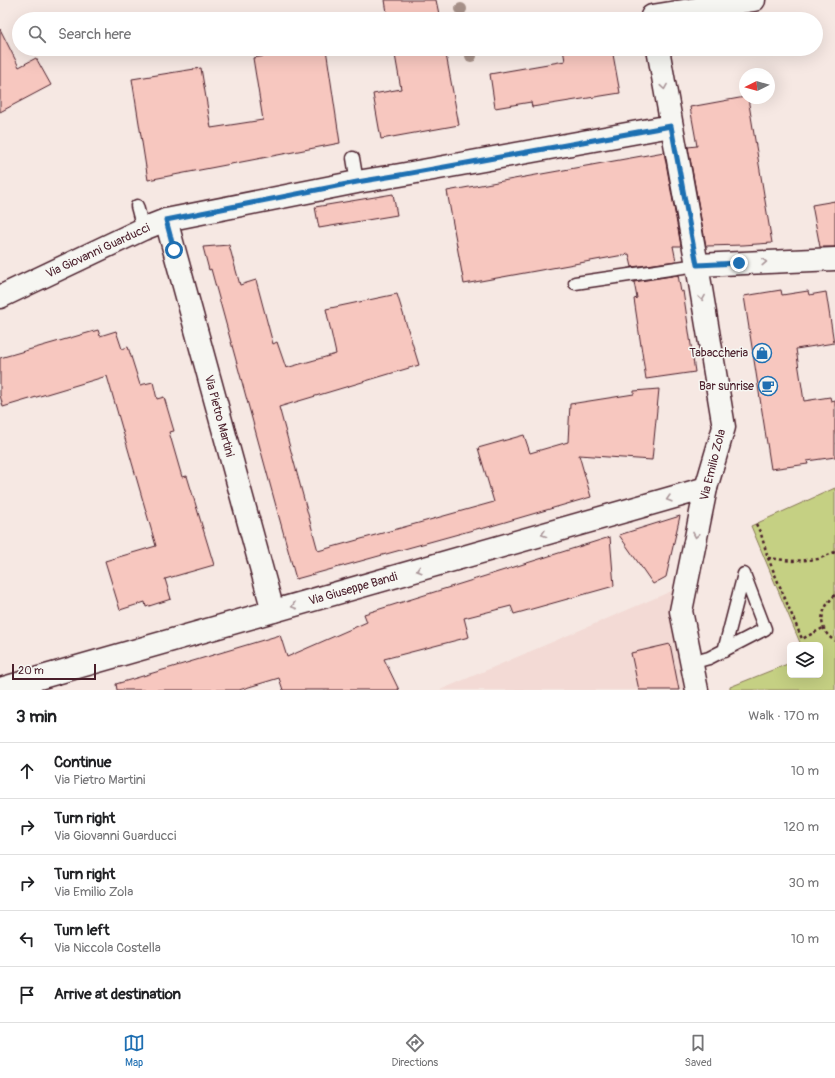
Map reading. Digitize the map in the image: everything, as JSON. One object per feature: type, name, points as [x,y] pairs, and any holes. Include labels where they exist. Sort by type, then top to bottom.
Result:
[{"type":"street","points":[[651,12],[754,0]]},
{"type":"street","name":"Via Emilio Zola","points":[[659,56],[724,426],[706,488],[675,614],[691,663],[697,690]]},
{"type":"street","name":"Via Giovanni Guarducci","points":[[0,297],[143,229],[166,220],[357,182],[671,126]]},
{"type":"street","name":"Via Pietro Martini","points":[[166,220],[273,611]]},
{"type":"street","points":[[697,265],[835,259]]},
{"type":"street","name":"Via Giuseppe Bandi","points":[[0,689],[706,488]]},
{"type":"lane","points":[[353,158],[357,182]]},
{"type":"lane","points":[[137,206],[143,229]]},
{"type":"lane","points":[[574,284],[697,265]]},
{"type":"lane","points":[[691,663],[709,658],[724,651],[765,629],[744,574],[724,651]]},
{"type":"path","points":[[756,524],[762,534],[768,558],[802,639],[822,628]]},
{"type":"path","points":[[768,558],[793,561],[818,559],[835,552]]},
{"type":"path","points":[[835,595],[827,602],[822,615],[822,628],[829,638],[835,641]]},
{"type":"shaded area","points":[[674,590],[693,690],[440,690]]},
{"type":"green space","points":[[835,488],[835,690],[730,690],[730,687],[787,664],[787,678],[823,678],[823,642],[800,642],[751,526]]},
{"type":"building","points":[[385,0],[436,0],[439,12],[387,12]]},
{"type":"building","points":[[0,29],[12,53],[12,56],[14,56],[19,67],[36,58],[51,85],[0,112]]},
{"type":"building","points":[[266,56],[327,56],[340,143],[148,180],[132,79],[201,68],[211,128],[263,120],[253,58]]},
{"type":"building","points":[[395,56],[446,56],[459,125],[381,139],[373,94],[401,89]]},
{"type":"building","points":[[564,56],[613,56],[620,93],[532,107],[531,102],[495,108],[490,74],[565,61]]},
{"type":"building","points":[[739,98],[739,104],[749,104],[772,243],[706,246],[688,147],[697,146],[690,107]]},
{"type":"building","points":[[664,152],[681,246],[673,246],[676,261],[632,267],[629,254],[464,284],[447,191]]},
{"type":"building","points":[[393,194],[397,215],[319,228],[315,207]]},
{"type":"building","points":[[835,201],[835,247],[820,247],[812,205]]},
{"type":"building","points":[[229,245],[240,285],[256,280],[273,344],[277,342],[286,368],[336,354],[326,309],[397,294],[419,365],[279,407],[318,551],[494,502],[478,448],[524,435],[530,453],[568,442],[570,404],[634,394],[634,391],[659,389],[652,460],[579,455],[591,497],[481,529],[480,528],[296,579],[211,269],[209,270],[203,247]]},
{"type":"building","points":[[678,275],[681,292],[683,291],[695,372],[646,379],[634,299],[637,298],[634,282]]},
{"type":"building","points":[[781,290],[782,295],[808,291],[809,295],[826,292],[834,343],[796,349],[804,401],[830,397],[831,401],[835,400],[835,457],[807,461],[808,464],[771,469],[744,296]]},
{"type":"building","points":[[98,330],[100,336],[116,331],[122,349],[128,347],[140,385],[153,382],[157,399],[164,397],[174,431],[169,432],[182,477],[187,476],[214,565],[165,579],[171,599],[146,607],[145,602],[120,610],[105,561],[156,546],[107,376],[3,407],[0,395],[0,358]]},
{"type":"building","points":[[680,516],[666,577],[653,584],[619,535]]},
{"type":"building","points":[[610,537],[614,586],[514,614],[511,606],[464,618],[469,637],[384,659],[399,690],[283,690],[279,678],[239,690],[117,690],[116,684],[280,635],[287,657],[367,622],[364,614]]},
{"type":"building","points":[[670,644],[679,690],[639,690],[631,653]]},
{"type":"place","name":"Tabaccheria","points":[[762,353]]},
{"type":"place","name":"Bar sunrise","points":[[768,386]]},
{"type":"route","points":[[174,250],[166,220],[357,182],[671,126],[697,265],[739,263]]}]
